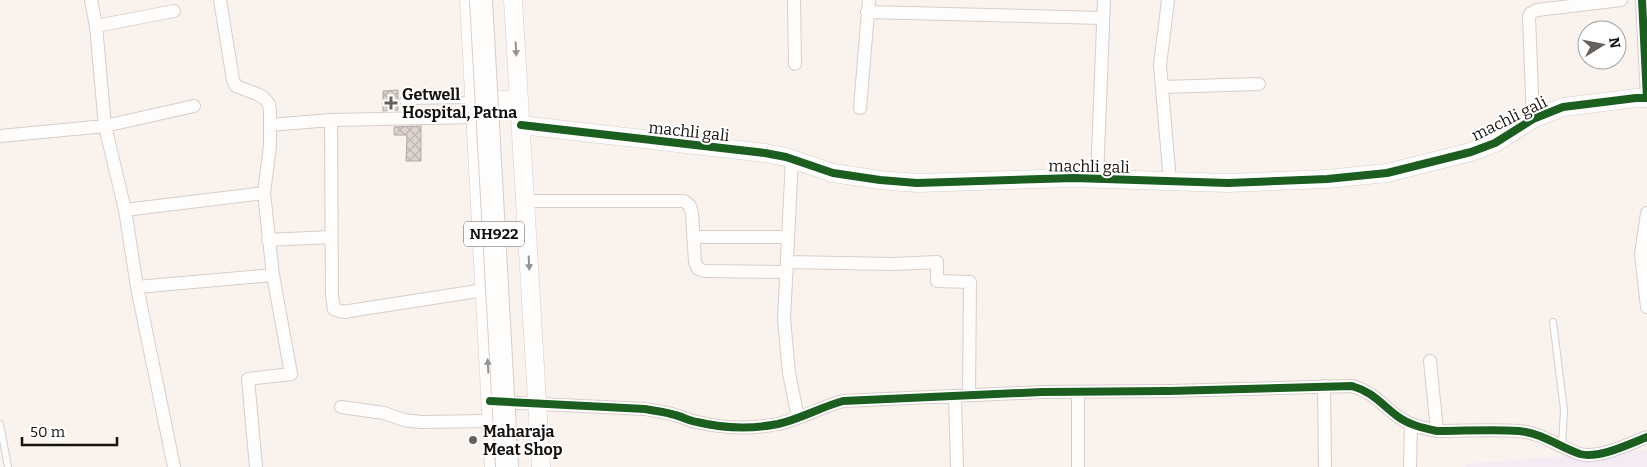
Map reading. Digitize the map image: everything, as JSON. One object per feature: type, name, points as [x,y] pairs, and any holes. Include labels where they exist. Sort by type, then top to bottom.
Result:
[{"type":"highway","name":"NH922","points":[[481,0],[507,467]]},
{"type":"highway","name":"NH922","points":[[496,0],[521,467]]},
{"type":"street","points":[[91,0],[96,26],[105,126],[125,210],[137,287],[174,467]]},
{"type":"street","points":[[220,0],[232,80],[236,86],[257,94],[269,104],[270,146],[264,193],[273,275],[291,374],[248,380],[256,467]]},
{"type":"street","points":[[469,0],[494,467]]},
{"type":"street","points":[[513,0],[541,467]]},
{"type":"street","points":[[794,0],[795,64]]},
{"type":"street","points":[[1097,179],[1104,0]]},
{"type":"street","points":[[1168,0],[1160,65],[1170,182]]},
{"type":"street","points":[[1534,119],[1529,17],[1531,12],[1621,0]]},
{"type":"street","points":[[1642,0],[1647,98]]},
{"type":"street","points":[[860,108],[868,6],[1103,18]]},
{"type":"street","points":[[96,26],[174,11]]},
{"type":"street","points":[[1162,87],[1259,84]]},
{"type":"street","name":"machli gali","points":[[521,125],[764,153],[792,159],[833,173],[880,180],[917,182],[1074,178],[1228,183],[1327,179],[1387,173],[1471,152],[1495,143],[1534,119],[1563,107],[1647,98]]},
{"type":"street","points":[[270,125],[475,108],[519,100]]},
{"type":"street","points":[[0,136],[105,126],[194,106]]},
{"type":"street","points":[[331,120],[332,305],[338,311],[343,312],[484,290]]},
{"type":"street","points":[[792,159],[785,335],[789,374],[798,418]]},
{"type":"street","points":[[125,210],[264,193]]},
{"type":"street","points":[[525,201],[684,201],[690,206],[695,262],[698,269],[701,270],[937,262],[937,281],[970,282],[969,395]]},
{"type":"street","points":[[1647,213],[1641,254],[1647,307]]},
{"type":"street","points":[[268,240],[331,237]]},
{"type":"street","points":[[694,237],[788,237]]},
{"type":"street","points":[[137,287],[273,275]]},
{"type":"street","points":[[1430,360],[1437,431]]},
{"type":"street","points":[[1324,386],[1326,467]]},
{"type":"street","points":[[490,401],[645,409],[665,412],[708,425],[727,427],[778,424],[843,401],[969,395],[1352,386],[1363,389],[1411,424],[1437,431],[1519,431],[1540,436],[1581,454],[1590,455],[1606,452],[1647,437]]},
{"type":"street","points":[[1078,392],[1078,467]]},
{"type":"street","points":[[955,396],[956,467]]},
{"type":"street","points":[[341,407],[384,413],[404,420],[421,422],[491,421]]},
{"type":"street","points":[[1410,467],[1411,424]]},
{"type":"lane","points":[[402,101],[475,108]]},
{"type":"lane","points":[[1553,322],[1564,410],[1562,445]]},
{"type":"lane","points":[[0,424],[3,455],[8,467]]},
{"type":"shaded area","points":[[1647,450],[1647,467],[1465,467],[1465,464]]},
{"type":"building","points":[[398,90],[398,110],[383,111],[383,91]]},
{"type":"building","points":[[421,126],[421,161],[406,161],[407,135],[394,135],[394,127]]},
{"type":"cycle path","points":[[521,125],[765,153],[786,157],[833,173],[917,183],[1074,178],[1228,183],[1327,179],[1387,173],[1471,152],[1495,143],[1533,119],[1563,107],[1647,98],[1642,0]]},
{"type":"cycle path","points":[[490,401],[645,409],[707,424],[727,427],[748,427],[768,426],[786,422],[843,401],[1042,392],[1352,386],[1371,395],[1406,422],[1437,431],[1499,430],[1527,432],[1543,437],[1572,451],[1588,455],[1605,453],[1647,437]]},
{"type":"place","name":"Getwell Hospital, Patna","points":[[391,103]]},
{"type":"place","name":"Maharaja Meat Shop","points":[[473,440]]}]
